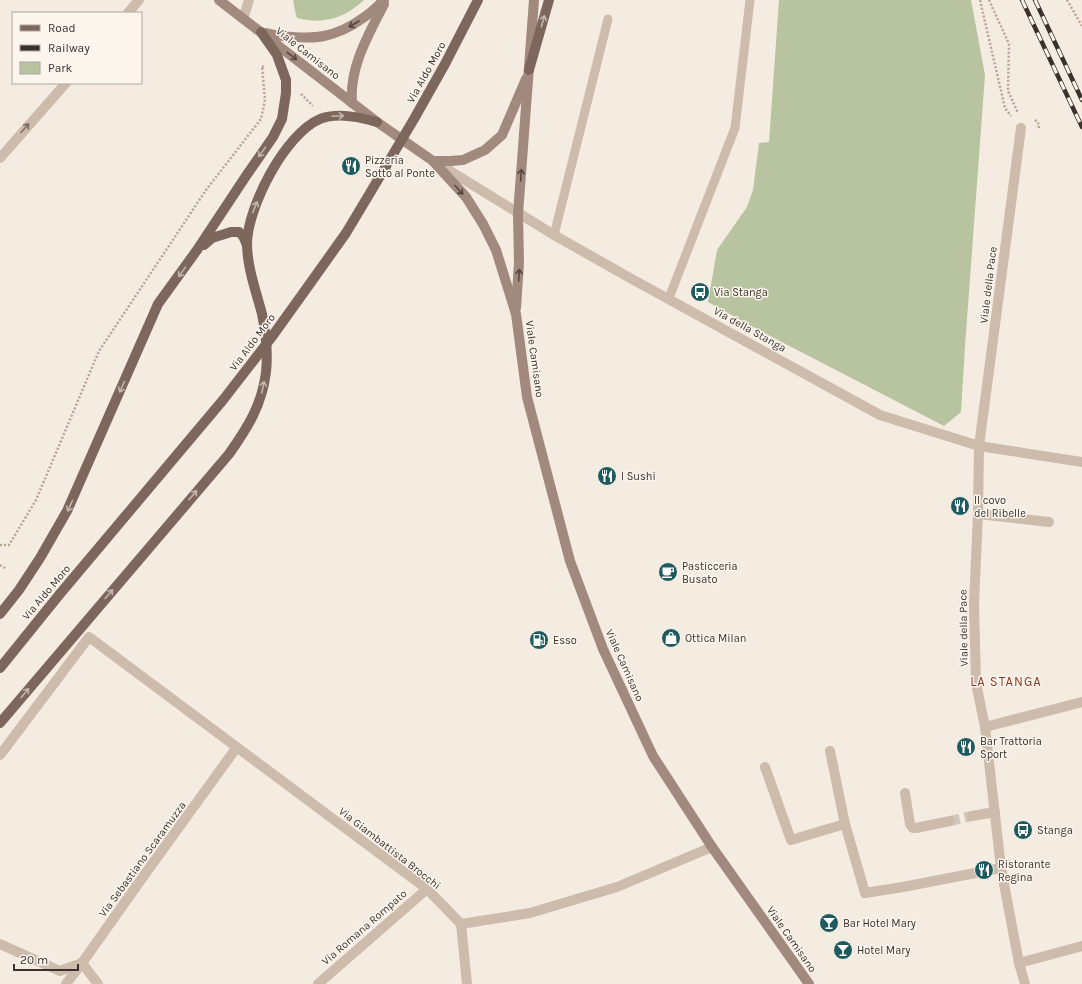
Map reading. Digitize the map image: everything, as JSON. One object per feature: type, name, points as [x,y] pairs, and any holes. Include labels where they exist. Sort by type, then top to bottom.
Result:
[{"type":"main road","points":[[0,614],[40,558],[67,511],[158,304],[197,250],[273,137],[282,119],[286,92],[286,80],[277,54],[262,32],[220,0]]},
{"type":"main road","name":"Viale Camisano","points":[[262,32],[275,36],[323,37],[345,29],[364,18],[385,0]]},
{"type":"main road","name":"Viale Camisano","points":[[352,103],[351,93],[354,74],[368,37],[385,0]]},
{"type":"main road","name":"Via Aldo Moro","points":[[0,668],[59,595],[223,400],[271,338],[309,285],[346,233],[370,193],[445,64],[478,0]]},
{"type":"main road","name":"Viale Camisano","points":[[516,314],[519,263],[518,214],[534,0]]},
{"type":"main road","points":[[529,70],[549,0]]},
{"type":"main road","name":"Viale Camisano","points":[[262,32],[377,122],[433,161],[466,197],[483,224],[496,250],[516,314],[527,397],[570,561],[603,649],[654,756],[712,847],[809,984]]},
{"type":"main road","name":"Viale Camisano","points":[[433,161],[463,160],[485,150],[502,135],[529,70]]},
{"type":"main road","points":[[0,723],[229,454],[252,419],[263,390],[267,351],[265,332],[252,278],[247,245],[248,230],[260,196],[284,150],[305,129],[321,119],[340,116],[354,116],[377,122]]},
{"type":"main road","points":[[197,250],[212,238],[232,232],[239,232],[247,245]]},
{"type":"street","points":[[129,12],[139,0]]},
{"type":"street","points":[[243,19],[249,0]]},
{"type":"street","points":[[0,158],[65,84]]},
{"type":"street","name":"Viale della Pace","points":[[1021,128],[979,446],[974,604],[976,683],[985,727],[1001,868],[1019,963],[1025,984]]},
{"type":"street","name":"Via della Stanga","points":[[433,161],[554,235],[880,415],[979,446]]},
{"type":"street","points":[[979,446],[1082,462]]},
{"type":"street","points":[[978,514],[1049,522]]},
{"type":"street","name":"Via Giambattista Brocchi","points":[[0,755],[89,636],[427,889],[461,924]]},
{"type":"street","points":[[985,727],[1082,702]]},
{"type":"street","name":"Via Sebastiano Scaramuzza","points":[[66,984],[82,964],[237,747]]},
{"type":"street","points":[[830,751],[845,824],[865,893],[1001,868]]},
{"type":"street","points":[[765,767],[791,840],[845,824]]},
{"type":"street","points":[[905,793],[910,824],[913,828],[950,821]]},
{"type":"street","points":[[972,816],[995,812]]},
{"type":"street","points":[[467,984],[461,924],[530,913],[617,887],[712,847]]},
{"type":"street","name":"Via Romana Rompato","points":[[318,984],[427,889]]},
{"type":"street","points":[[0,944],[60,971],[82,964],[98,984]]},
{"type":"street","points":[[1019,963],[1082,946]]},
{"type":"lane","points":[[668,298],[736,128],[750,0]]},
{"type":"lane","points":[[554,235],[608,19]]},
{"type":"path","points":[[980,0],[1005,108],[1021,128]]},
{"type":"path","points":[[989,0],[1009,44],[1008,91],[1019,115]]},
{"type":"path","points":[[1067,0],[1082,26]]},
{"type":"path","points":[[286,80],[312,104],[321,119]]},
{"type":"path","points":[[1032,120],[1038,122]]},
{"type":"path","points":[[0,545],[9,545]]},
{"type":"path","points":[[0,565],[5,568]]},
{"type":"green space","points":[[293,0],[364,0],[342,15],[316,21],[297,18]]},
{"type":"green space","points":[[779,0],[971,0],[985,75],[961,412],[944,426],[753,327],[708,302],[717,250],[747,207],[753,190],[759,143],[769,142]]},
{"type":"tunnel","points":[[950,821],[972,816]]},
{"type":"railway","points":[[1022,0],[1082,127]]},
{"type":"railway","points":[[1035,0],[1082,100]]},
{"type":"place","name":"Pizzeria Sotto al Ponte","points":[[351,166]]},
{"type":"place","name":"Via Stanga","points":[[700,292]]},
{"type":"place","name":"I Sushi","points":[[607,476]]},
{"type":"place","name":"Il covo del Ribelle","points":[[960,506]]},
{"type":"place","name":"Pasticceria Busato","points":[[668,572]]},
{"type":"place","name":"Ottica Milan","points":[[671,638]]},
{"type":"place","name":"Esso","points":[[539,640]]},
{"type":"place","name":"Bar Trattoria Sport","points":[[966,747]]},
{"type":"place","name":"Stanga","points":[[1023,830]]},
{"type":"place","name":"Ristorante Regina","points":[[984,870]]},
{"type":"place","name":"Bar Hotel Mary","points":[[829,923]]},
{"type":"place","name":"Hotel Mary","points":[[843,950]]},
{"type":"district","name":"LA STANGA","points":[[1006,681]]}]
